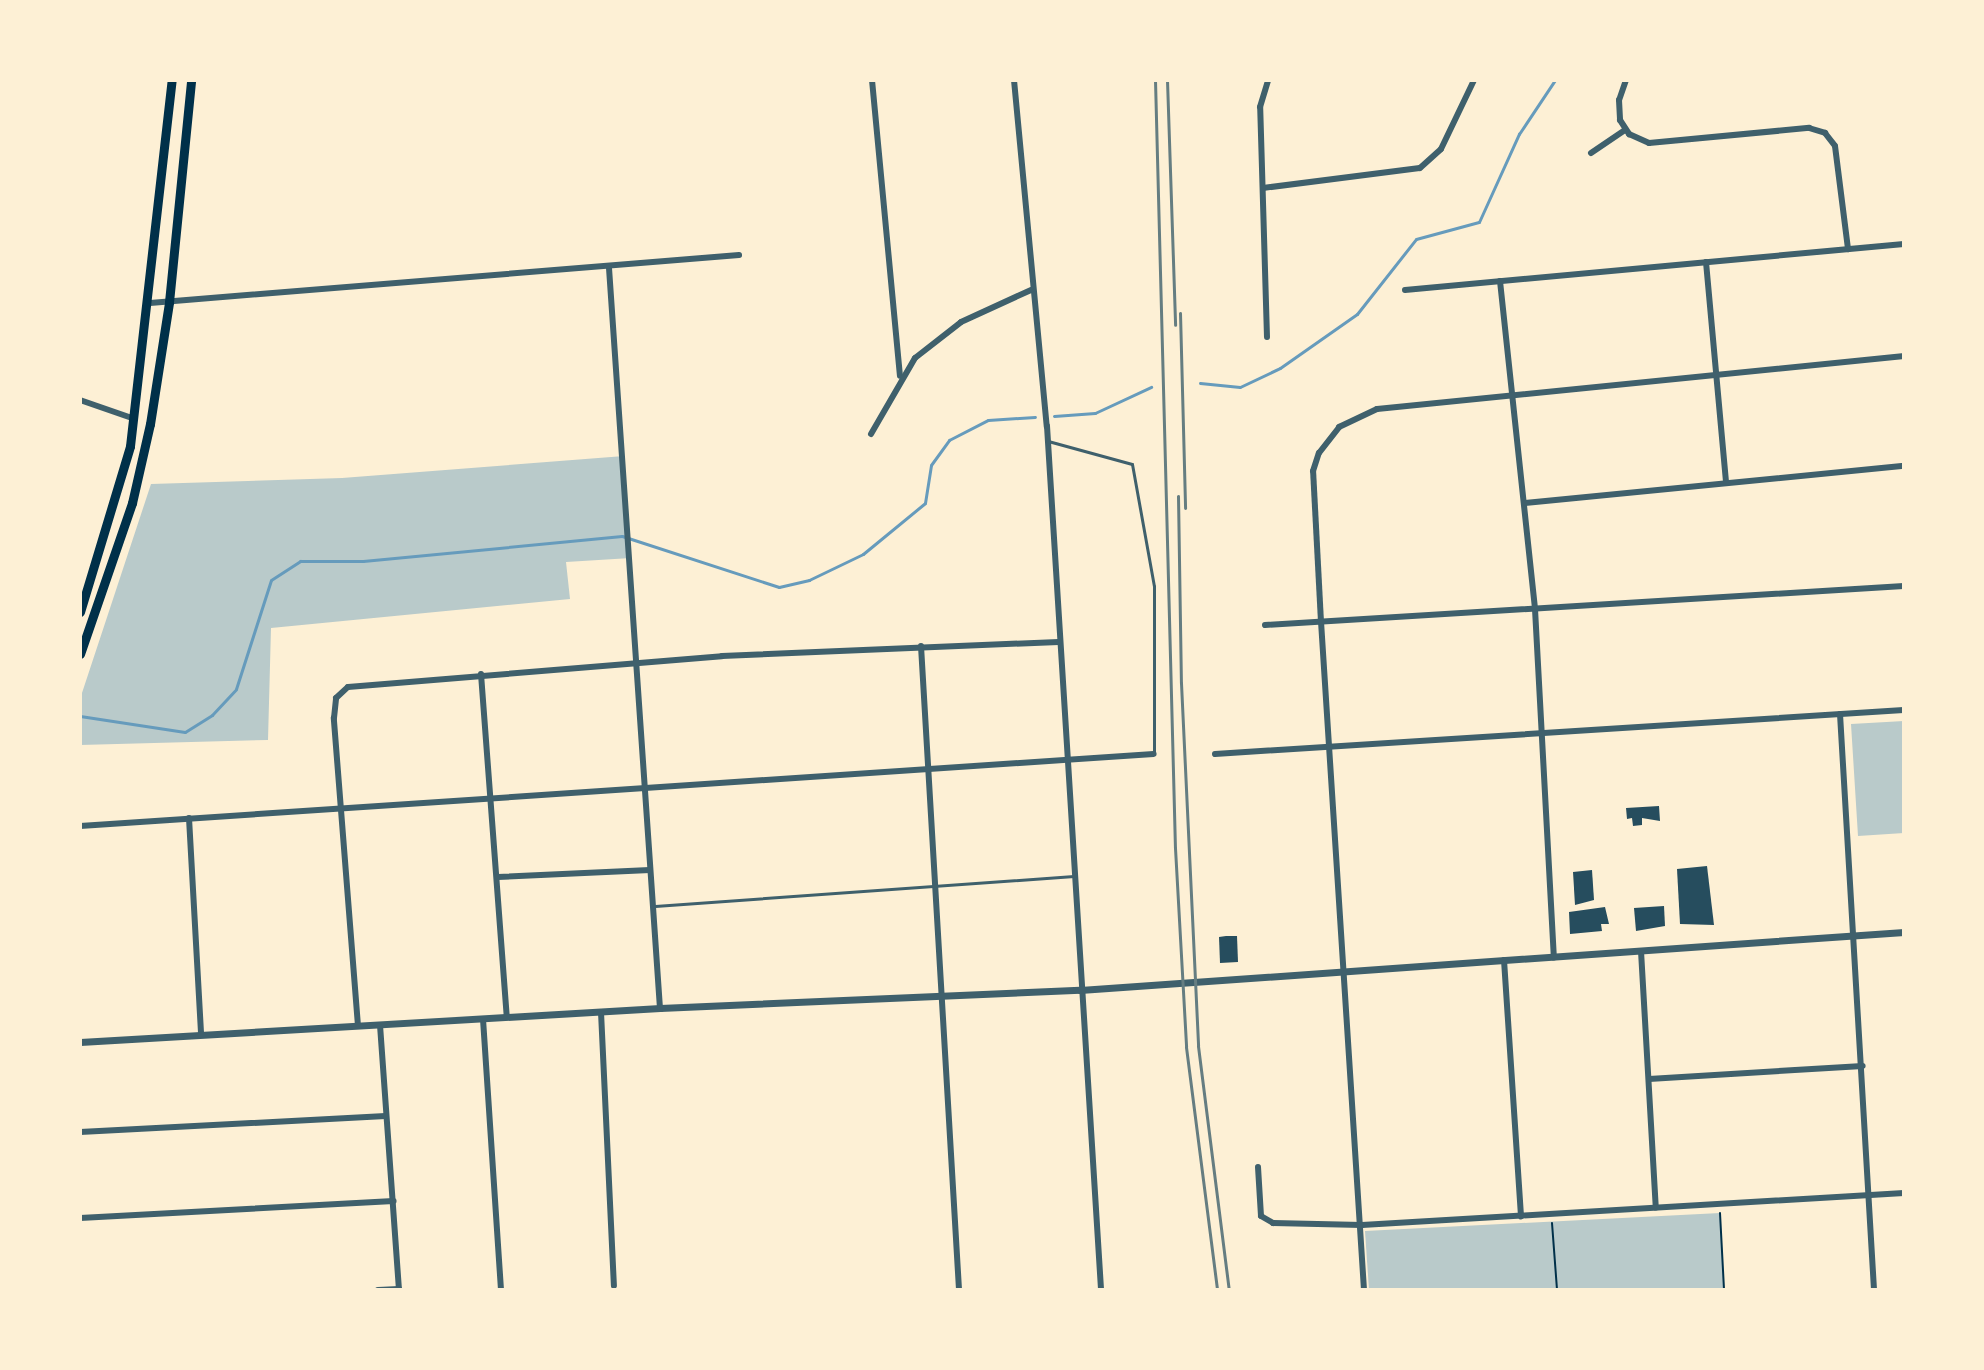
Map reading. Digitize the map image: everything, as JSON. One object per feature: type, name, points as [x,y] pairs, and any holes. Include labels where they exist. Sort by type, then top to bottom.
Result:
[{"type":"main road","points":[[81,606],[112,518],[135,419],[172,80]]},
{"type":"main road","points":[[80,654],[141,466],[169,302],[191,80]]},
{"type":"street","points":[[872,80],[900,376]]},
{"type":"street","points":[[1014,80],[1031,290],[1048,441],[1065,762],[1101,1290]]},
{"type":"street","points":[[1267,337],[1260,107],[1268,80]]},
{"type":"street","points":[[1263,188],[1420,168],[1441,149],[1474,80]]},
{"type":"street","points":[[1626,80],[1618,110],[1625,130],[1655,144],[1809,128],[1825,133],[1835,146],[1848,249]]},
{"type":"street","points":[[1591,153],[1625,130]]},
{"type":"street","points":[[1405,290],[1904,244]]},
{"type":"street","points":[[150,303],[739,255]]},
{"type":"street","points":[[1706,262],[1726,483]]},
{"type":"street","points":[[609,268],[630,522],[634,663],[660,1008]]},
{"type":"street","points":[[1500,281],[1525,503],[1545,733],[1554,957]]},
{"type":"street","points":[[871,434],[900,376],[961,322],[1031,290]]},
{"type":"street","points":[[1364,1290],[1346,971],[1321,622],[1313,471],[1319,453],[1339,427],[1362,414],[1511,395],[1904,356]]},
{"type":"street","points":[[80,400],[135,419]]},
{"type":"street","points":[[1525,503],[1904,466]]},
{"type":"street","points":[[1265,625],[1904,586]]},
{"type":"street","points":[[358,1026],[334,718],[343,690],[366,683],[634,663],[921,646],[1059,642]]},
{"type":"street","points":[[921,646],[924,772],[959,1290]]},
{"type":"street","points":[[481,674],[493,798],[507,1016]]},
{"type":"street","points":[[1215,754],[1904,710]]},
{"type":"street","points":[[1840,714],[1856,935],[1874,1290]]},
{"type":"street","points":[[80,826],[644,791],[1154,754]]},
{"type":"street","points":[[189,818],[201,1035]]},
{"type":"street","points":[[498,877],[650,870]]},
{"type":"street","points":[[80,1042],[660,1008],[1080,990],[1904,932]]},
{"type":"street","points":[[1641,951],[1656,1208]]},
{"type":"street","points":[[1504,960],[1521,1216]]},
{"type":"street","points":[[601,1012],[614,1286]]},
{"type":"street","points":[[483,1019],[501,1290]]},
{"type":"street","points":[[378,1290],[399,1290],[380,1025]]},
{"type":"street","points":[[1649,1079],[1863,1066]]},
{"type":"street","points":[[80,1132],[386,1116]]},
{"type":"street","points":[[1258,1167],[1261,1216],[1266,1220],[1362,1225],[1904,1193]]},
{"type":"street","points":[[80,1218],[394,1201]]},
{"type":"lane","points":[[1048,441],[1132,464],[1154,586],[1154,754]]},
{"type":"lane","points":[[653,906],[1074,876]]},
{"type":"path","points":[[1720,1204],[1724,1290]]},
{"type":"path","points":[[1551,1214],[1557,1290]]},
{"type":"shaded area","points":[[624,456],[631,558],[566,562],[570,599],[271,628],[268,740],[80,745],[80,699],[151,484],[342,478]]},
{"type":"shaded area","points":[[1904,721],[1904,833],[1858,836],[1851,724]]},
{"type":"shaded area","points":[[1720,1213],[1724,1290],[1369,1290],[1365,1231]]},
{"type":"building","points":[[1659,806],[1660,821],[1642,818],[1642,825],[1633,826],[1632,818],[1627,819],[1626,808]]},
{"type":"building","points":[[1707,866],[1714,925],[1680,924],[1677,869]]},
{"type":"building","points":[[1592,870],[1594,900],[1575,905],[1573,872]]},
{"type":"building","points":[[1664,906],[1665,926],[1636,931],[1634,908]]},
{"type":"building","points":[[1605,907],[1609,924],[1601,924],[1602,931],[1570,934],[1569,912]]},
{"type":"building","points":[[1237,936],[1238,962],[1220,963],[1219,937]]},
{"type":"waterway","points":[[1200,383],[1240,387],[1280,368],[1357,314],[1416,239],[1479,222],[1519,134],[1555,80]]},
{"type":"waterway","points":[[1054,416],[1095,413],[1151,387]]},
{"type":"waterway","points":[[80,716],[185,732],[212,715],[236,689],[271,580],[300,561],[363,561],[622,536],[779,587],[809,580],[863,554],[925,503],[931,465],[949,440],[988,420],[1035,417]]},
{"type":"railway","points":[[1155,80],[1175,848],[1186,1047],[1217,1290]]},
{"type":"railway","points":[[1167,80],[1175,325]]},
{"type":"railway","points":[[1180,313],[1185,508]]},
{"type":"railway","points":[[1178,496],[1181,683],[1198,1046],[1229,1290]]}]
